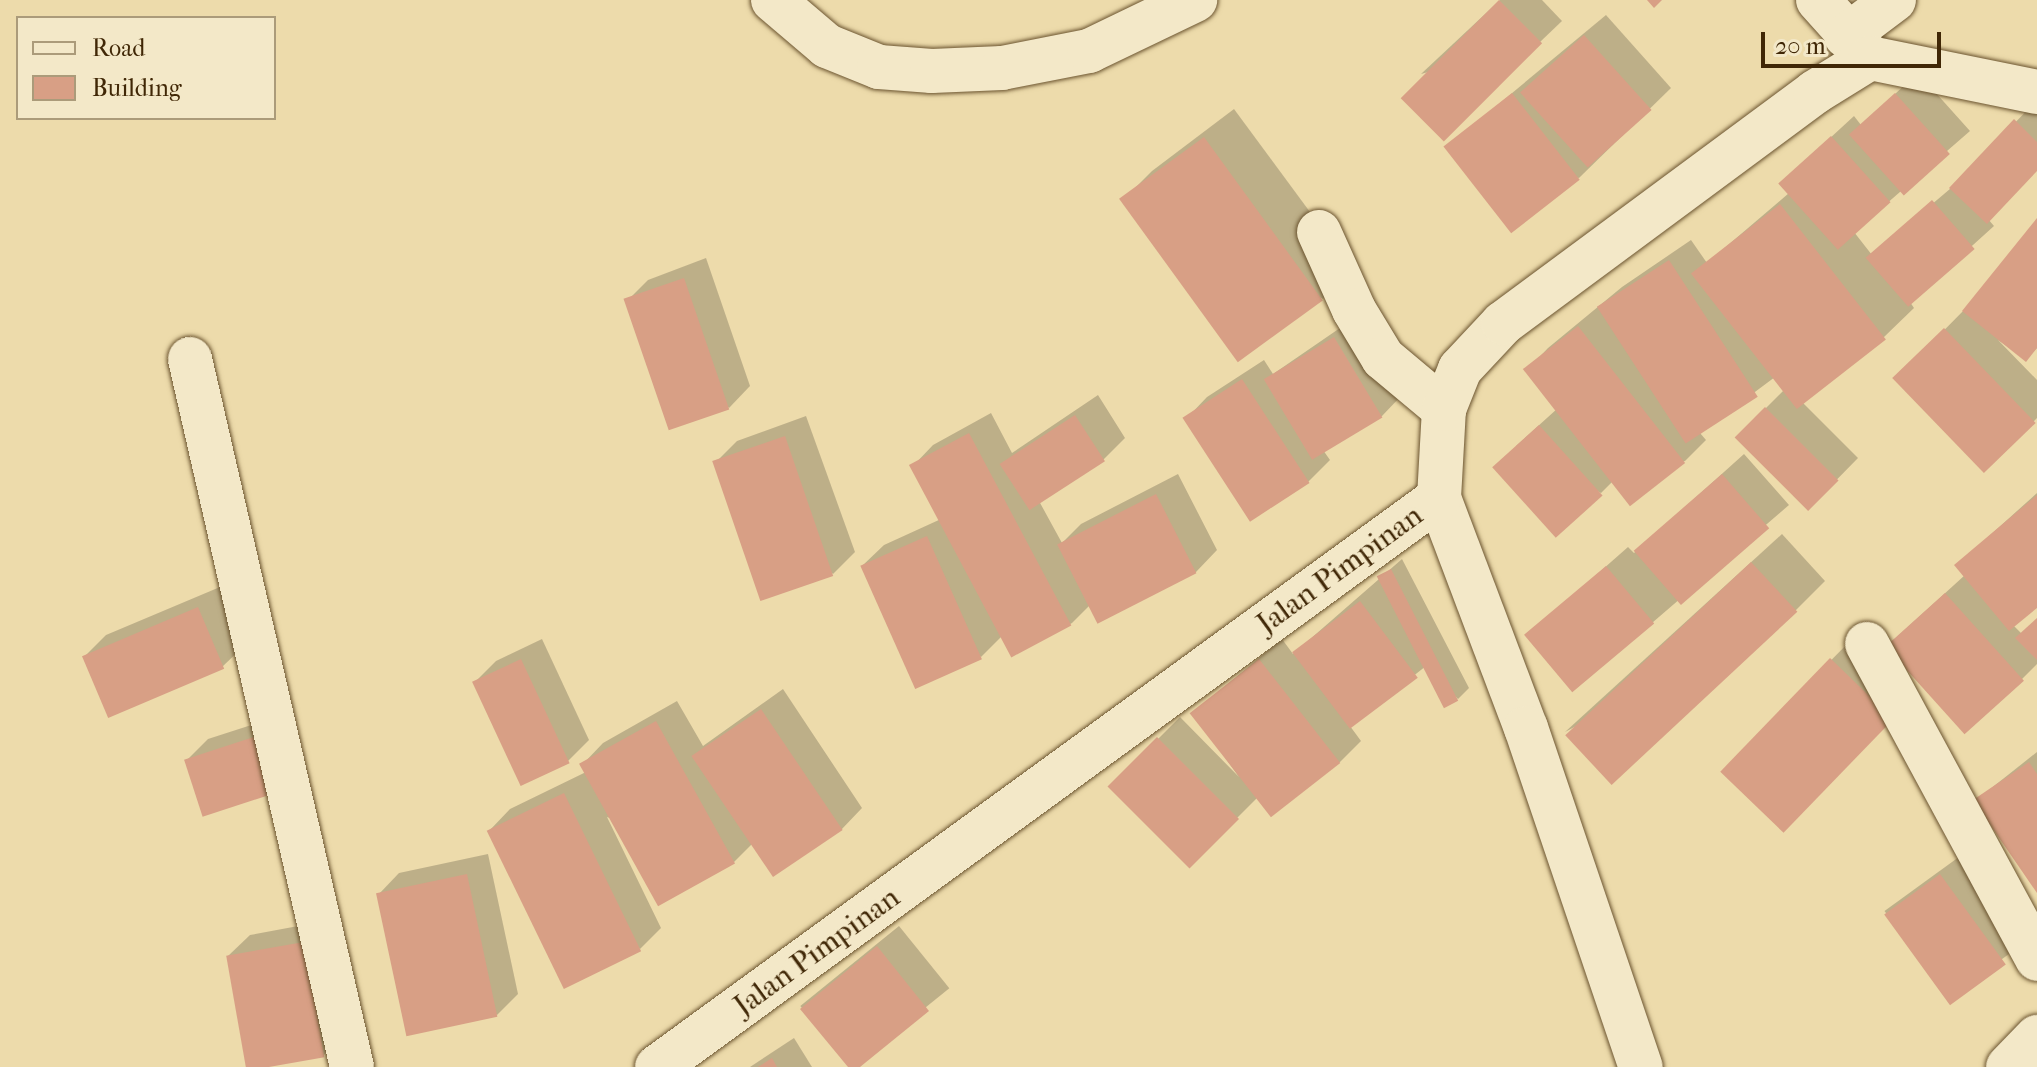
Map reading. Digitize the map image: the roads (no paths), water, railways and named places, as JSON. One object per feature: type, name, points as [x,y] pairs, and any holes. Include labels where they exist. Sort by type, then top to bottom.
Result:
[{"type":"street","points":[[773,0],[827,46],[879,67],[932,71],[1002,68],[1089,51],[1195,0]]},
{"type":"street","points":[[1818,0],[1858,47],[2037,92]]},
{"type":"street","name":"Jalan Pimpinan","points":[[657,1067],[1439,498],[1444,409],[1460,369],[1503,323],[1815,92],[1858,47],[1894,0]]},
{"type":"street","points":[[1319,232],[1354,310],[1383,358],[1444,409]]},
{"type":"street","points":[[190,359],[352,1067]]},
{"type":"street","points":[[1439,498],[1526,728],[1641,1067]]},
{"type":"street","points":[[1867,644],[2037,959]]},
{"type":"street","points":[[2008,1067],[2037,1038]]}]
